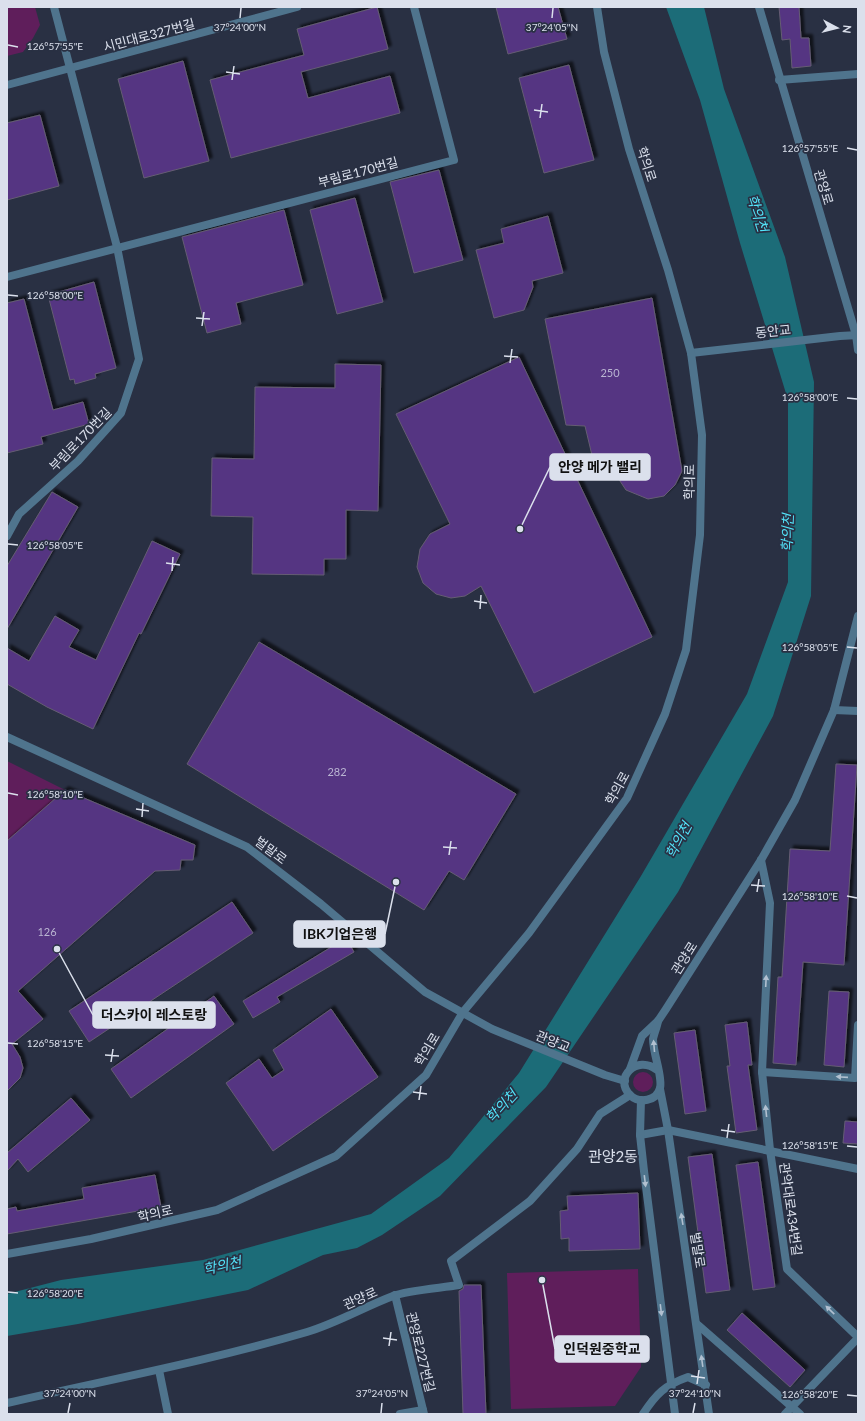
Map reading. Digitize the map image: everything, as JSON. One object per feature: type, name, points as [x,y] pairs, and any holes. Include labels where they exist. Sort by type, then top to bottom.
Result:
[{"type":"street","name":"부림로170번길","points":[[7,536],[19,514],[78,461],[121,413],[139,359],[117,247],[54,7]]},
{"type":"street","name":"시민대로327번길","points":[[7,85],[297,7]]},
{"type":"street","name":"부림로170번길","points":[[117,247],[454,160],[414,7]]},
{"type":"street","name":"학의로","points":[[7,1254],[98,1238],[217,1210],[336,1156],[426,1075],[463,1012],[529,933],[628,798],[665,714],[686,650],[700,535],[702,435],[691,354],[668,270],[627,141],[604,52],[597,7]]},
{"type":"street","name":"관양로","points":[[759,7],[779,80],[857,335],[858,350]]},
{"type":"street","points":[[779,80],[858,74]]},
{"type":"street","points":[[7,277],[117,247]]},
{"type":"street","name":"동안교","points":[[691,354],[710,350],[857,335]]},
{"type":"street","name":"관양로","points":[[630,1069],[642,1036],[658,1021],[761,860],[795,800],[834,710],[858,616]]},
{"type":"street","points":[[834,710],[858,711]]},
{"type":"street","name":"벌말로","points":[[7,737],[247,847],[321,904],[425,992],[492,1029]]},
{"type":"street","points":[[761,860],[770,903],[762,1072],[770,1150]]},
{"type":"street","points":[[658,1021],[654,1039],[658,1070],[661,1080],[660,1089],[656,1096],[648,1100],[641,1100],[630,1095],[626,1088],[625,1081],[630,1069],[637,1065],[644,1064],[652,1066],[658,1070]]},
{"type":"street","points":[[762,1072],[855,1078],[858,1025]]},
{"type":"street","name":"관양교","points":[[492,1029],[605,1075],[625,1081]]},
{"type":"street","name":"벌말로","points":[[660,1089],[668,1130],[698,1325],[709,1414]]},
{"type":"street","name":"관양로","points":[[7,1403],[159,1370],[309,1332],[360,1312],[394,1295],[459,1285],[451,1261],[530,1201],[577,1149],[600,1114],[630,1095]]},
{"type":"street","points":[[641,1100],[640,1135],[675,1414]]},
{"type":"street","name":"관악대로434번길","points":[[640,1135],[668,1130],[858,1168]]},
{"type":"street","name":"관악대로434번길","points":[[770,1150],[787,1269],[858,1337],[792,1406]]},
{"type":"street","name":"관양로227번길","points":[[394,1295],[423,1412]]},
{"type":"street","points":[[698,1325],[800,1414]]},
{"type":"street","points":[[159,1370],[168,1414]]},
{"type":"street","points":[[643,1414],[651,1400],[670,1383],[688,1377],[706,1385]]},
{"type":"street","points":[[785,1414],[792,1406]]},
{"type":"street","points":[[400,1414],[423,1412]]},
{"type":"shaded area","points":[[7,7],[35,7],[40,25],[23,52],[7,56]]},
{"type":"shaded area","points":[[7,761],[65,790],[7,841]]},
{"type":"shaded area","points":[[643,1072],[650,1075],[653,1082],[650,1089],[643,1092],[636,1089],[633,1082],[636,1075]]},
{"type":"shaded area","points":[[638,1269],[641,1367],[615,1406],[511,1409],[507,1273]]},
{"type":"water","name":"학의천","points":[[666,7],[704,7],[724,89],[785,257],[814,382],[811,596],[773,716],[678,892],[546,1087],[440,1196],[382,1235],[357,1248],[323,1255],[248,1290],[78,1324],[7,1336],[7,1294],[61,1280],[203,1260],[371,1214],[449,1158],[519,1073],[641,876],[747,694],[788,582],[788,400],[740,243],[700,100]]},
{"type":"building","points":[[377,7],[388,49],[301,72],[308,98],[390,76],[400,113],[231,158],[210,80],[304,55],[297,29]]},
{"type":"building","points":[[496,7],[558,7],[567,39],[508,54]]},
{"type":"building","points":[[779,7],[799,7],[801,38],[809,38],[811,66],[792,68],[790,39],[782,40]]},
{"type":"building","points":[[183,61],[209,161],[144,178],[118,79]]},
{"type":"building","points":[[569,65],[594,160],[544,173],[519,78]]},
{"type":"building","points":[[40,115],[59,186],[7,200],[7,123]]},
{"type":"building","points":[[439,170],[463,260],[414,273],[390,182]]},
{"type":"building","points":[[355,198],[383,302],[337,314],[310,210]]},
{"type":"building","points":[[284,210],[303,285],[236,303],[241,324],[207,333],[182,237]]},
{"type":"building","points":[[548,216],[563,273],[532,281],[533,287],[524,310],[494,318],[476,250],[504,243],[501,229]]},
{"type":"building","points":[[94,282],[116,368],[95,374],[96,378],[75,384],[74,379],[70,380],[48,295]]},
{"type":"building","points":[[652,298],[682,471],[675,485],[664,496],[648,499],[626,490],[614,472],[596,472],[585,426],[566,425],[545,319]]},
{"type":"building","points":[[24,299],[53,410],[83,402],[89,424],[41,437],[43,444],[7,453],[7,303]]},
{"type":"building","points":[[519,357],[652,637],[534,693],[481,586],[465,596],[451,598],[436,594],[423,583],[417,567],[420,549],[430,534],[450,524],[396,414]]},
{"type":"building","points":[[335,364],[381,365],[378,511],[346,510],[346,559],[324,559],[324,575],[252,574],[253,517],[211,516],[212,458],[254,459],[255,387],[335,388]]},
{"type":"building","points":[[52,492],[78,507],[7,629],[7,566]]},
{"type":"building","points":[[152,541],[180,554],[141,634],[139,633],[93,729],[47,707],[7,684],[7,648],[29,661],[55,616],[79,630],[69,647],[96,660]]},
{"type":"building","points":[[259,642],[516,794],[464,880],[449,871],[424,910],[187,764]]},
{"type":"building","points":[[836,764],[857,765],[844,965],[803,962],[796,1065],[773,1063],[778,977],[782,977],[790,849],[830,851]]},
{"type":"building","points":[[65,790],[195,845],[193,860],[181,860],[180,870],[155,871],[18,991],[43,1019],[12,1044],[20,1057],[23,1068],[20,1078],[7,1091],[7,841]]},
{"type":"building","points":[[232,902],[253,933],[89,1042],[69,1011]]},
{"type":"building","points":[[346,938],[354,952],[277,997],[280,1002],[253,1018],[243,1001]]},
{"type":"building","points":[[829,991],[849,992],[844,1067],[824,1065]]},
{"type":"building","points":[[214,996],[234,1024],[131,1098],[111,1069]]},
{"type":"building","points":[[331,1009],[378,1077],[273,1151],[226,1083],[259,1059],[272,1078],[284,1070],[273,1050]]},
{"type":"building","points":[[747,1022],[752,1065],[748,1065],[757,1130],[736,1133],[727,1066],[730,1066],[725,1025]]},
{"type":"building","points":[[695,1030],[706,1111],[685,1114],[674,1033]]},
{"type":"building","points":[[71,1098],[90,1120],[28,1172],[18,1159],[7,1171],[7,1153]]},
{"type":"building","points":[[845,1121],[858,1122],[858,1144],[843,1143]]},
{"type":"building","points":[[712,1154],[730,1290],[706,1293],[688,1157]]},
{"type":"building","points":[[758,1162],[775,1287],[753,1290],[736,1165]]},
{"type":"building","points":[[155,1175],[161,1207],[7,1234],[7,1209],[16,1207],[17,1211],[84,1199],[82,1188]]},
{"type":"building","points":[[638,1193],[640,1249],[569,1251],[569,1238],[561,1239],[560,1211],[568,1210],[567,1196]]},
{"type":"building","points":[[464,1285],[481,1285],[486,1414],[463,1414],[459,1291],[463,1289]]},
{"type":"building","points":[[742,1313],[805,1370],[790,1387],[727,1330]]},
{"type":"place","name":"안양 메가 밸리","points":[[520,529]]},
{"type":"place","name":"IBK기업은행","points":[[396,882]]},
{"type":"place","name":"더스카이 레스토랑","points":[[57,949]]},
{"type":"place","name":"인덕원중학교","points":[[542,1280]]},
{"type":"district","name":"관양2동","points":[[613,1156]]}]
